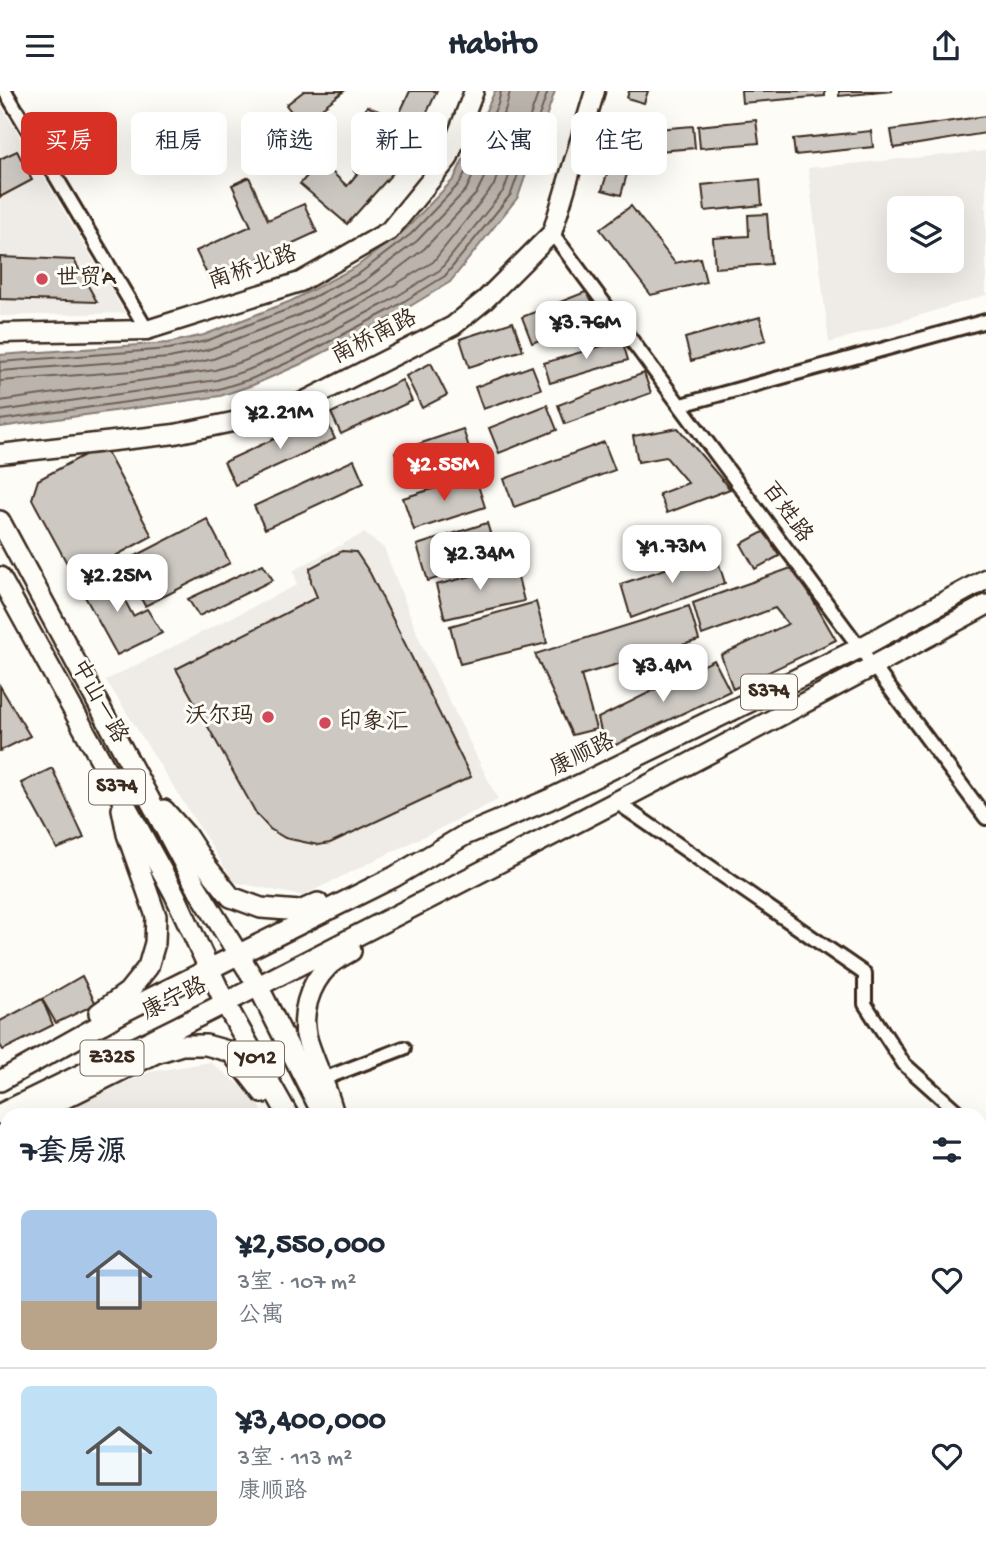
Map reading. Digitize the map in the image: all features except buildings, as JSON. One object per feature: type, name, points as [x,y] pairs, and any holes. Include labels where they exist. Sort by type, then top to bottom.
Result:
[{"type":"main road","points":[[0,521],[140,781],[186,835],[231,897],[261,908],[299,911],[465,835]]},
{"type":"main road","name":"中山一路","points":[[0,577],[174,893],[225,1003]]},
{"type":"main road","name":"康顺路","points":[[237,954],[394,877],[465,835],[548,800],[860,647],[986,579]]},
{"type":"main road","name":"S374","points":[[140,781],[196,886],[258,986],[874,666],[986,605]]},
{"type":"main road","points":[[0,1072],[90,1020],[128,992],[148,967],[155,943],[156,916],[127,834],[119,791]]},
{"type":"main road","points":[[332,1108],[307,1039],[305,1011],[312,988],[329,965],[412,907]]},
{"type":"main road","name":"康宁路","points":[[0,1081],[77,1036],[237,954]]},
{"type":"main road","name":"康宁路","points":[[12,1108],[258,986]]},
{"type":"main road","name":"Y012","points":[[258,986],[319,1106]]},
{"type":"main road","name":"Y012","points":[[225,1003],[284,1108]]},
{"type":"main road","points":[[45,1108],[156,1053],[181,1045],[206,1045],[231,1052],[257,1082],[272,1108]]},
{"type":"street","points":[[5,91],[147,330]]},
{"type":"street","name":"南桥北路","points":[[0,333],[147,330],[300,282],[389,231],[448,159],[474,91]]},
{"type":"street","name":"南桥南路","points":[[0,454],[175,434],[285,411],[453,326],[485,300],[552,233],[596,91]]},
{"type":"street","name":"百姓路","points":[[552,233],[986,818]]},
{"type":"street","points":[[681,405],[986,321]]},
{"type":"street","points":[[615,801],[865,974],[865,1003],[904,1064],[953,1108]]},
{"type":"street","points":[[323,1079],[404,1048]]},
{"type":"shaded area","points":[[0,104],[21,139],[21,175],[42,175],[125,313],[0,316]]},
{"type":"shaded area","points":[[986,151],[986,295],[829,343],[808,168]]},
{"type":"shaded area","name":"印象汇","points":[[364,533],[384,548],[421,643],[498,800],[302,896],[234,882],[106,680],[297,585],[294,570]]},
{"type":"shaded area","points":[[210,1062],[255,1096],[261,1108],[65,1108],[150,1072]]},
{"type":"water","points":[[495,91],[555,91],[548,112],[485,112]]},
{"type":"water","points":[[461,164],[461,175],[526,175],[518,197],[450,282],[394,316],[301,364],[220,396],[0,427],[0,355],[168,343],[204,335],[291,301],[356,267],[406,229],[454,179]]},
{"type":"place","name":"世贸A","points":[[42,279]]},
{"type":"place","name":"沃尔玛","points":[[268,717]]},
{"type":"place","name":"印象汇","points":[[325,723]]}]
